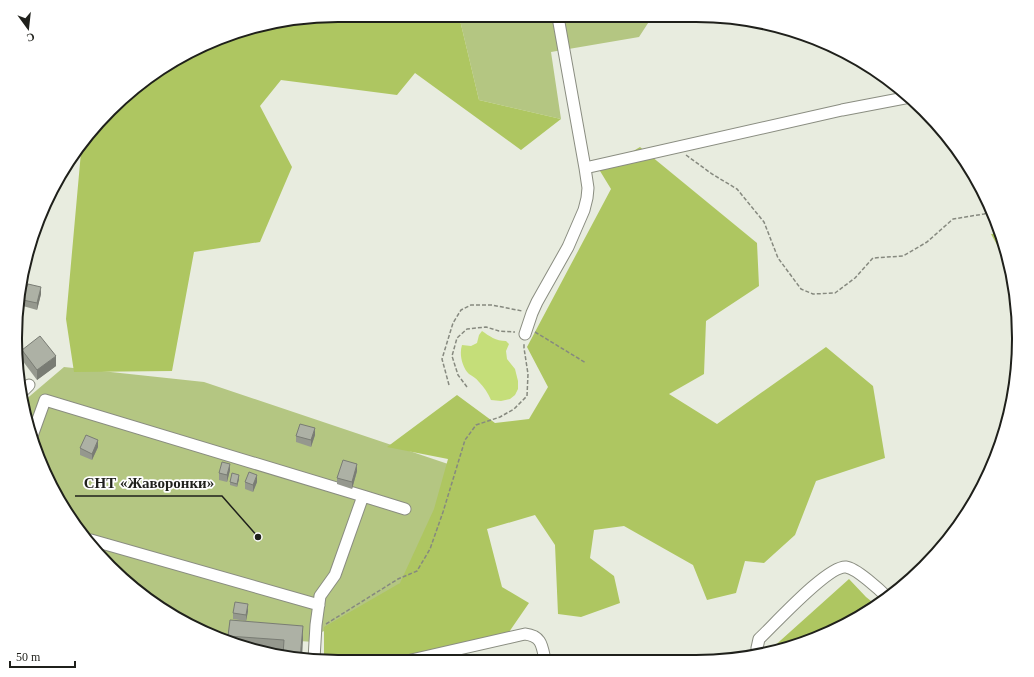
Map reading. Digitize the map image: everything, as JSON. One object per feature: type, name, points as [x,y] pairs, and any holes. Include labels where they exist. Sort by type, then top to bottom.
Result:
[{"type":"street","points":[[526,330],[532,313],[568,247],[584,210],[587,198],[588,188],[585,168],[559,22]]},
{"type":"street","points":[[585,168],[842,110],[901,99]]},
{"type":"street","points":[[35,427],[45,400],[405,509]]},
{"type":"street","points":[[314,654],[320,596],[335,575],[363,496]]},
{"type":"street","points":[[96,541],[319,605]]},
{"type":"street","points":[[757,649],[759,639],[813,585],[838,568],[847,567],[861,574],[883,594]]},
{"type":"street","points":[[433,655],[525,634],[534,635],[538,638],[544,655]]},
{"type":"path","points":[[681,147],[687,157],[737,190],[764,222],[778,258],[801,289],[813,294],[835,293],[855,278],[873,258],[903,256],[926,242],[953,219],[986,213]]},
{"type":"path","points":[[449,385],[442,359],[453,323],[461,310],[471,305],[492,305],[532,313]]},
{"type":"path","points":[[467,387],[458,375],[452,356],[457,338],[467,329],[486,327],[499,331],[526,330],[586,363]]},
{"type":"path","points":[[316,631],[392,583],[417,571],[430,549],[465,440],[476,425],[500,417],[509,412],[527,396],[528,374],[524,348],[526,330]]},
{"type":"shaded area","points":[[338,22],[460,22],[479,100],[561,119],[521,150],[415,73],[397,95],[281,80],[260,106],[292,167],[260,242],[194,252],[172,371],[74,372],[66,319],[81,155],[115,115],[146,87],[180,64],[217,46],[257,33],[297,25]]},
{"type":"shaded area","points":[[460,22],[649,22],[639,37],[551,52],[561,119],[479,100]]},
{"type":"shaded area","points":[[640,147],[757,243],[759,286],[706,321],[704,374],[669,394],[717,424],[826,347],[873,386],[885,458],[816,481],[795,535],[764,563],[745,561],[736,593],[707,600],[693,565],[624,526],[594,530],[590,558],[614,576],[620,603],[581,617],[558,614],[555,545],[535,515],[487,529],[502,587],[529,603],[507,635],[416,655],[324,654],[324,627],[400,583],[434,509],[448,459],[387,447],[457,395],[495,423],[529,419],[548,387],[527,347],[611,189],[600,171]]},
{"type":"shaded area","points":[[991,234],[994,234],[998,246]]},
{"type":"shaded area","points":[[482,331],[493,338],[506,341],[509,344],[506,351],[507,359],[515,369],[518,381],[518,389],[515,395],[510,399],[501,401],[491,400],[483,386],[477,379],[469,374],[463,364],[461,356],[462,345],[471,346],[477,343],[479,335]]},
{"type":"shaded area","points":[[64,367],[204,382],[457,467],[412,574],[358,617],[317,634],[315,642],[234,637],[217,631],[180,613],[146,590],[115,562],[87,531],[64,497],[46,460],[28,398]]},
{"type":"shaded area","points":[[849,579],[872,602],[854,613],[817,631],[776,644]]},
{"type":"building","points":[[28,284],[41,287],[37,303],[25,300]]},
{"type":"building","points":[[40,336],[56,356],[37,370],[23,350]]},
{"type":"building","points":[[300,424],[315,428],[311,440],[296,436]]},
{"type":"building","points":[[86,435],[98,440],[92,454],[80,448]]},
{"type":"building","points":[[343,460],[357,464],[352,482],[337,478]]},
{"type":"building","points":[[222,462],[230,464],[227,475],[219,473]]},
{"type":"building","points":[[249,472],[257,475],[253,485],[245,482]]},
{"type":"building","points":[[232,473],[239,475],[237,484],[230,482]]},
{"type":"building","points":[[235,602],[248,604],[246,615],[233,613]]},
{"type":"building","points":[[230,620],[303,626],[301,652],[283,650],[284,640],[228,635]]},
{"type":"place","name":"СНТ «Жаворонки»","points":[[258,537]]}]
